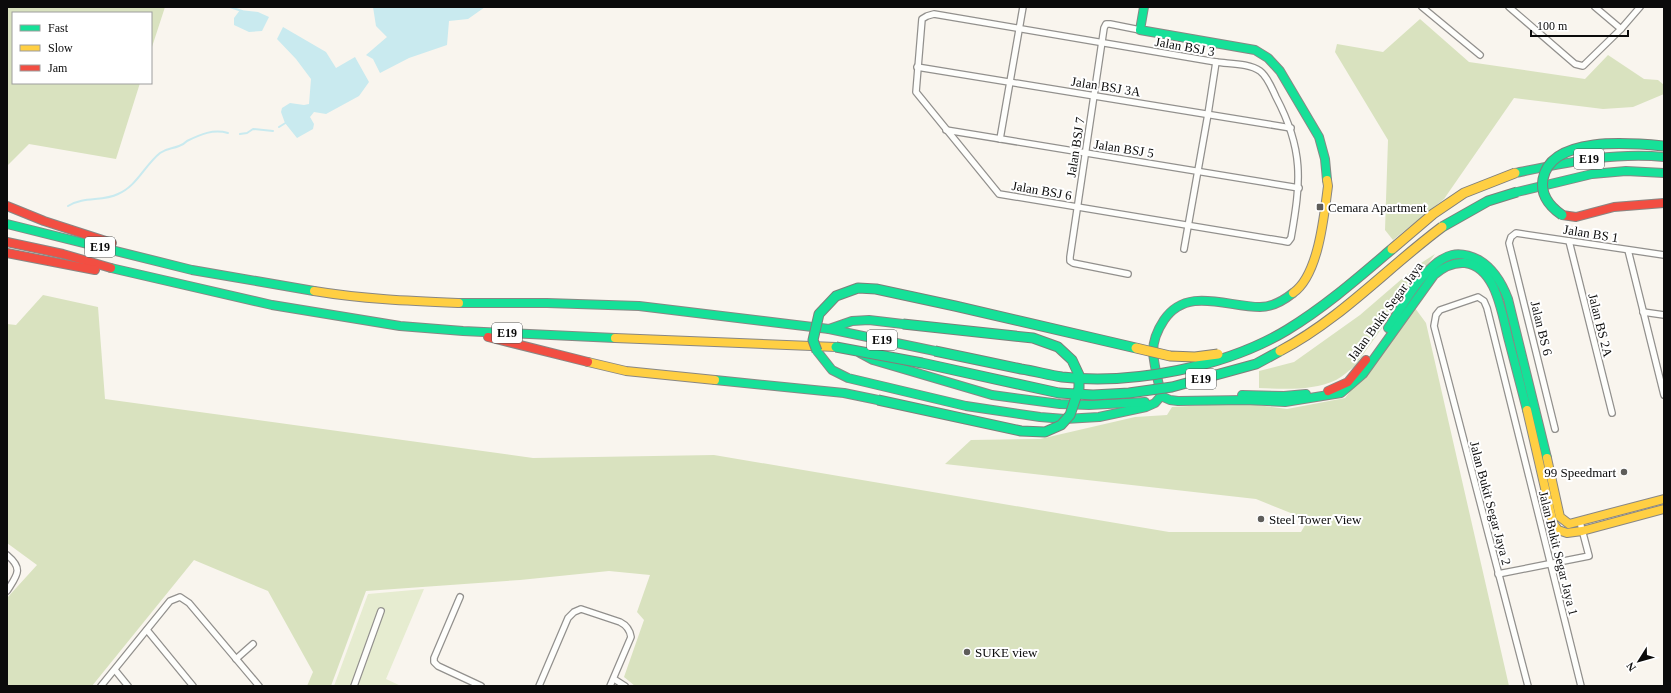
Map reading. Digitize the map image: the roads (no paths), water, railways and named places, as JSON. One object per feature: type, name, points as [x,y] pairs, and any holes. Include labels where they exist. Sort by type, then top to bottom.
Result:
[{"type":"main road","points":[[1144,7],[1140,30],[1255,50],[1268,58],[1280,71],[1319,137],[1325,159],[1328,186],[1320,242],[1308,274],[1298,290],[1280,303],[1261,307],[1207,300],[1186,302],[1168,314],[1158,329],[1153,351],[1161,396],[1156,403],[1140,408],[1092,418],[1051,419],[1008,415],[950,403],[852,378],[836,372],[824,363],[817,352],[813,340],[819,314],[827,304],[844,292],[858,288],[876,289],[948,304],[1170,356],[1195,357],[1252,347]]},
{"type":"main road","points":[[1664,146],[1635,143],[1612,144],[1581,148],[1563,153],[1552,160],[1545,170],[1542,183],[1545,198],[1551,208],[1562,215],[1576,217],[1614,207],[1664,203]]},
{"type":"main road","name":"E19","points":[[7,224],[192,270],[339,295],[394,300],[482,304],[540,303],[639,306],[828,329],[1062,377],[1105,378],[1143,376],[1202,365],[1252,347],[1285,331],[1315,312],[1347,288],[1432,214],[1464,193],[1515,173],[1576,160],[1622,155],[1664,157]]},
{"type":"main road","name":"E19","points":[[7,242],[63,254],[133,274],[272,305],[400,326],[463,331],[836,346],[1059,393],[1093,395],[1129,393],[1172,387],[1256,364],[1292,345],[1324,324],[1348,306],[1427,238],[1447,223],[1488,202],[1517,192],[1592,174],[1626,171],[1664,173]]},
{"type":"main road","points":[[7,206],[192,270]]},
{"type":"main road","points":[[7,253],[98,270],[133,274]]},
{"type":"main road","name":"Jalan Bukit Segar Jaya","points":[[1161,396],[1258,394],[1284,396],[1329,391],[1348,382],[1358,371],[1428,271],[1450,255],[1474,257],[1485,264],[1496,275],[1504,289],[1540,422],[1558,530],[1566,533],[1581,526]]},
{"type":"main road","points":[[463,331],[626,371],[844,393],[1021,431],[1045,432],[1061,425],[1070,415],[1079,388],[1080,375],[1072,360],[1058,347],[1033,338],[869,320],[852,321],[828,329]]},
{"type":"main road","points":[[852,349],[873,360],[992,395],[1060,404],[1125,403],[1142,401],[1152,404]]},
{"type":"main road","points":[[1581,526],[1664,499]]},
{"type":"main road","points":[[1581,526],[1664,509]]},
{"type":"street","points":[[1000,139],[1023,7]]},
{"type":"street","points":[[1422,7],[1480,55]]},
{"type":"street","points":[[1509,7],[1575,64],[1583,66],[1621,29],[1640,7]]},
{"type":"street","points":[[1595,7],[1621,29]]},
{"type":"street","name":"Jalan BSJ 3","points":[[927,16],[934,14],[1216,62],[1251,66],[1260,72],[1266,79],[1291,128],[1296,149],[1299,188],[1291,238],[1288,242]]},
{"type":"street","name":"Jalan BSJ 6","points":[[927,16],[922,19],[916,92],[999,194],[1288,242]]},
{"type":"street","name":"Jalan BSJ 7","points":[[1128,274],[1073,263],[1070,260],[1076,207],[1106,24],[1140,30]]},
{"type":"street","points":[[1184,249],[1216,62]]},
{"type":"street","name":"Jalan BSJ 3A","points":[[917,67],[1291,128]]},
{"type":"street","name":"Jalan BSJ 5","points":[[946,130],[1299,188]]},
{"type":"street","name":"Jalan BS 1","points":[[1516,233],[1664,255]]},
{"type":"street","name":"Jalan BS 6","points":[[1516,233],[1511,238],[1509,243],[1555,429]]},
{"type":"street","name":"Jalan BS 2A","points":[[1569,241],[1612,413]]},
{"type":"street","points":[[1628,250],[1664,395]]},
{"type":"street","name":"Jalan Bukit Segar Jaya 1","points":[[1434,326],[1436,315],[1440,310],[1478,297],[1484,301],[1581,686]]},
{"type":"street","points":[[1643,312],[1664,315]]},
{"type":"street","name":"Jalan Bukit Segar Jaya 2","points":[[1434,326],[1528,686]]},
{"type":"street","points":[[1498,574],[1589,556],[1581,526]]},
{"type":"street","points":[[7,555],[15,562],[18,568],[17,574],[7,590]]},
{"type":"street","points":[[101,686],[170,601],[180,597],[189,603],[258,686]]},
{"type":"street","points":[[460,597],[434,658],[434,662],[438,666],[481,686]]},
{"type":"street","points":[[539,686],[568,618],[576,610],[581,609],[620,622],[624,624],[630,632],[630,637],[610,686]]},
{"type":"street","points":[[354,686],[382,611]]},
{"type":"street","points":[[147,630],[193,686]]},
{"type":"street","points":[[236,659],[253,644]]},
{"type":"street","points":[[115,670],[128,686]]},
{"type":"street","points":[[614,679],[625,686]]},
{"type":"water","points":[[373,7],[485,7],[468,19],[449,21],[447,45],[409,58],[380,73],[373,59],[366,55],[387,37],[376,26]]},
{"type":"water","points":[[240,10],[258,12],[269,17],[262,31],[249,32],[234,25],[234,18]]},
{"type":"water","points":[[283,27],[326,52],[336,68],[355,57],[369,82],[359,96],[326,114],[314,112],[310,117],[314,124],[313,129],[297,138],[285,123],[281,112],[282,108],[290,103],[304,105],[309,104],[311,79],[296,59],[277,39]]},
{"type":"waterway","points":[[230,7],[242,11]]},
{"type":"waterway","points":[[279,127],[287,122]]},
{"type":"waterway","points":[[240,134],[247,133],[253,129],[273,131]]},
{"type":"waterway","points":[[68,206],[81,201],[106,198],[125,190],[135,181],[154,158],[165,150],[180,146],[192,138],[202,134],[212,132],[228,133]]},
{"type":"place","name":"Cemara Apartment","points":[[1320,207]]},
{"type":"place","name":"99 Speedmart","points":[[1624,472]]},
{"type":"place","name":"Steel Tower View","points":[[1261,519]]},
{"type":"place","name":"SUKE view","points":[[967,652]]}]
